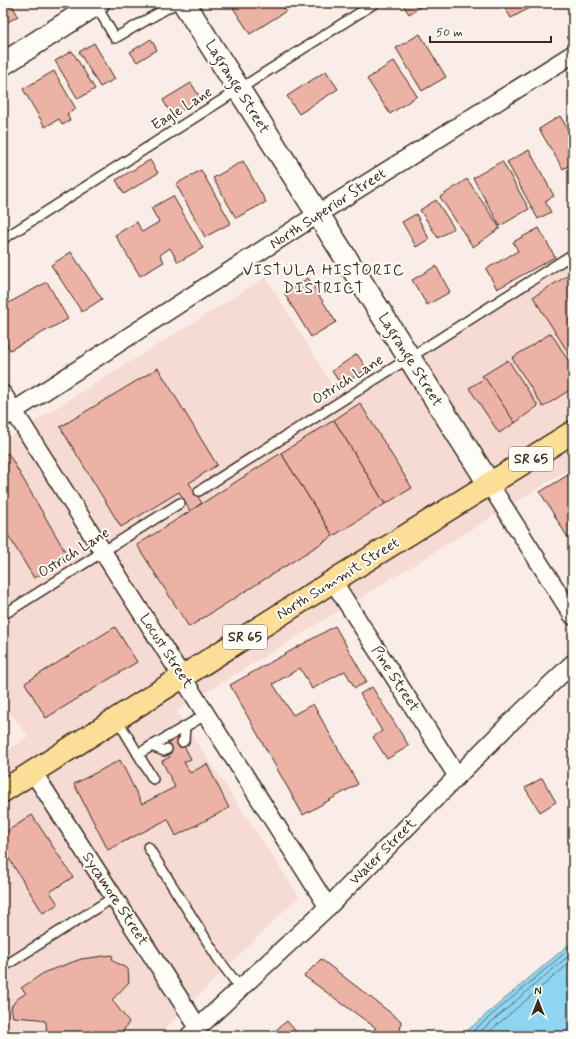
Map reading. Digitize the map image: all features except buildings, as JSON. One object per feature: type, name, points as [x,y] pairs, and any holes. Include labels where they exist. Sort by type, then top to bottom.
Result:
[{"type":"main road","name":"Lagrange Street","points":[[184,3],[490,485]]},
{"type":"main road","points":[[3,64],[97,4]]},
{"type":"main road","name":"North Summit Street","points":[[3,791],[333,581],[490,485],[573,432]]},
{"type":"street","name":"North Superior Street","points":[[8,415],[318,214],[573,54]]},
{"type":"street","name":"Locust Street","points":[[3,394],[8,415],[103,552],[328,907]]},
{"type":"street","name":"Lagrange Street","points":[[490,485],[573,616]]},
{"type":"street","name":"Pine Street","points":[[333,581],[457,776]]},
{"type":"street","name":"Water Street","points":[[193,1031],[328,907],[561,672],[573,663]]},
{"type":"street","name":"Sycamore Street","points":[[33,772],[114,897],[193,1031]]},
{"type":"lane","points":[[97,4],[115,38],[176,3]]},
{"type":"lane","name":"Eagle Lane","points":[[3,239],[375,3]]},
{"type":"lane","name":"Ostrich Lane","points":[[199,491],[573,254]]},
{"type":"lane","name":"Ostrich Lane","points":[[3,615],[180,503]]},
{"type":"lane","points":[[138,754],[207,714]]},
{"type":"lane","points":[[116,719],[153,779]]},
{"type":"lane","points":[[182,742],[184,741],[185,727]]},
{"type":"lane","points":[[151,746],[164,751],[167,750]]},
{"type":"lane","points":[[148,847],[219,960],[240,988]]},
{"type":"lane","points":[[3,967],[114,897]]},
{"type":"shaded area","points":[[573,250],[573,467],[176,711],[299,896],[158,1036],[3,1036],[3,754],[28,736],[3,703],[3,441],[266,277],[340,398]]},
{"type":"water","points":[[573,941],[573,1036],[461,1036]]},
{"type":"district","name":"VISTULA HISTORIC DISTRICT","points":[[324,279]]}]
